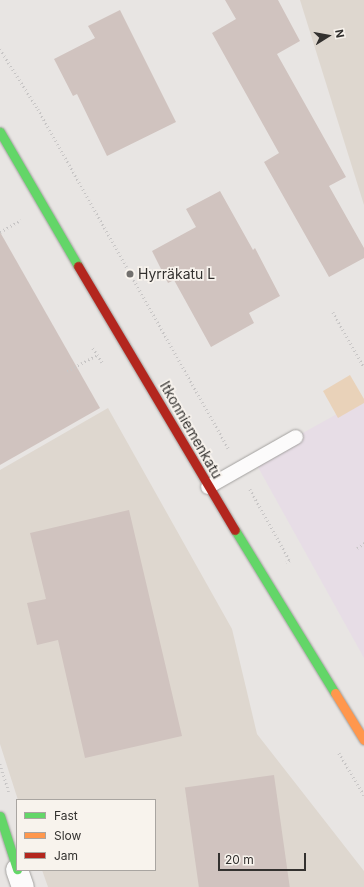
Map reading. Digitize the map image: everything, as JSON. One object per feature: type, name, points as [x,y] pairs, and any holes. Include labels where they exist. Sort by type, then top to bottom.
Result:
[{"type":"main road","name":"Itkonniemenkatu","points":[[0,132],[208,487],[364,740]]},
{"type":"main road","points":[[0,816],[16,867]]},
{"type":"street","points":[[17,871],[23,887]]},
{"type":"lane","points":[[208,487],[296,437]]},
{"type":"path","points":[[0,49],[38,108],[290,561],[263,577]]},
{"type":"path","points":[[0,232],[21,220]]},
{"type":"path","points":[[333,312],[364,367]]},
{"type":"path","points":[[67,371],[97,355]]},
{"type":"path","points":[[357,548],[364,543]]},
{"type":"shaded area","points":[[300,0],[364,0],[364,205]]},
{"type":"shaded area","points":[[350,375],[364,399],[364,403],[338,418],[323,391]]},
{"type":"shaded area","points":[[364,399],[364,658],[254,460]]},
{"type":"shaded area","points":[[108,408],[232,629],[257,734],[364,871],[364,887],[48,887],[42,871],[156,871],[156,799],[18,799],[0,744],[0,470]]},
{"type":"building","points":[[225,0],[278,0],[300,41],[277,54],[346,177],[329,186],[364,248],[364,258],[329,277],[264,162],[279,153],[212,33],[236,19]]},
{"type":"building","points":[[120,10],[176,122],[107,156],[77,94],[73,96],[54,59],[95,38],[88,26]]},
{"type":"building","points":[[220,191],[253,250],[255,248],[280,296],[249,313],[254,323],[211,347],[174,280],[168,283],[152,251],[196,227],[186,209]]},
{"type":"building","points":[[0,232],[100,408],[0,465]]},
{"type":"building","points":[[129,510],[182,736],[85,758],[58,640],[37,645],[27,603],[46,599],[30,533]]},
{"type":"building","points":[[274,775],[290,887],[199,887],[185,788]]},
{"type":"traffic: fast","points":[[0,132],[78,266]]},
{"type":"traffic: fast","points":[[235,530],[335,693]]},
{"type":"traffic: fast","points":[[0,816],[16,866]]},
{"type":"traffic: slow","points":[[335,693],[364,740]]},
{"type":"traffic: jam","points":[[78,266],[235,530]]},
{"type":"place","name":"Hyrräkatu L","points":[[130,274]]}]
